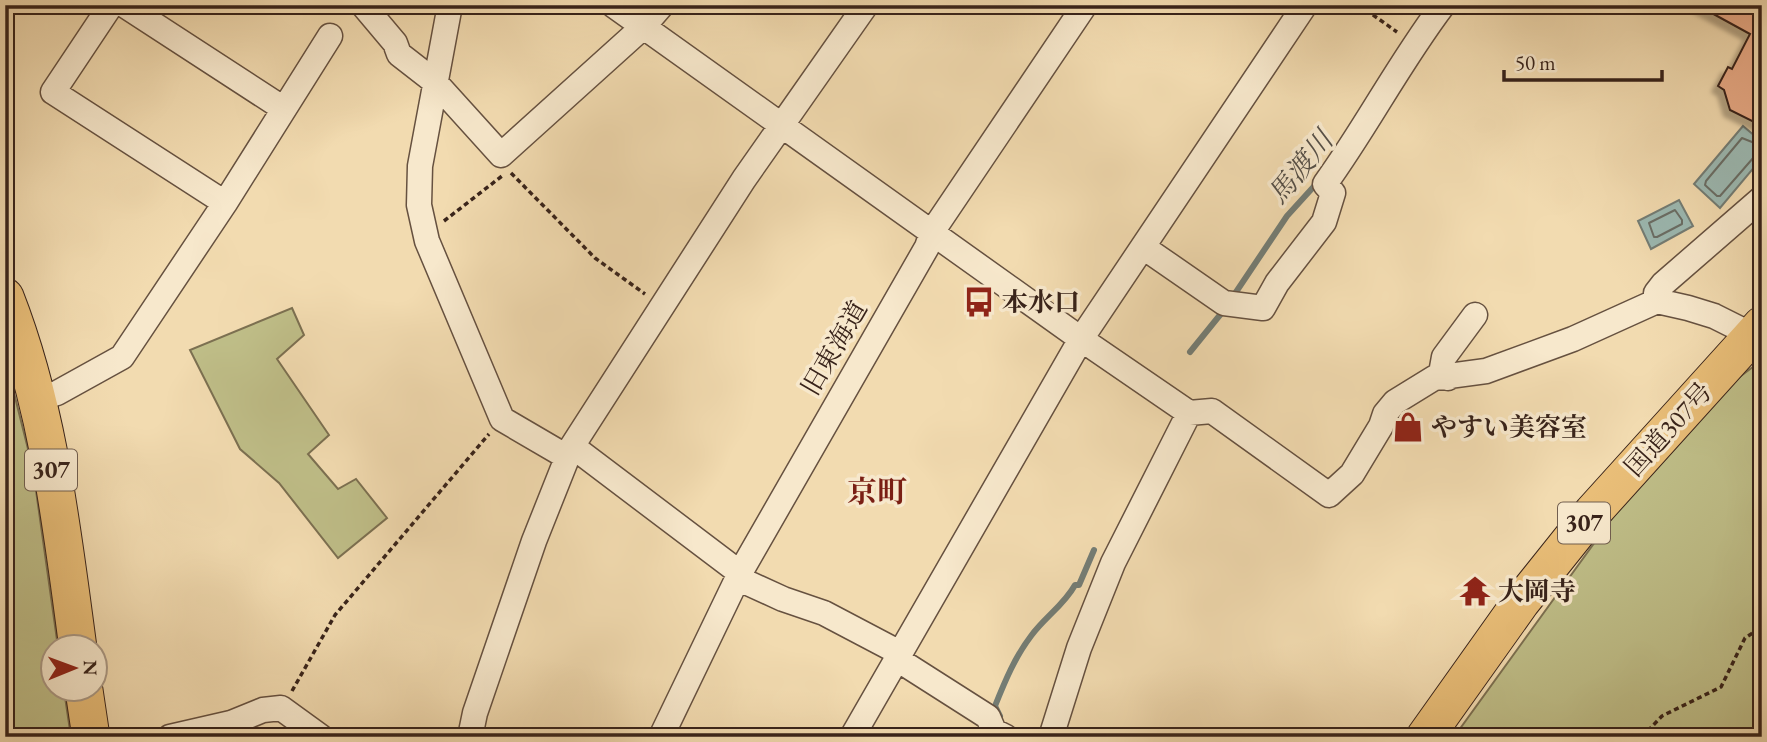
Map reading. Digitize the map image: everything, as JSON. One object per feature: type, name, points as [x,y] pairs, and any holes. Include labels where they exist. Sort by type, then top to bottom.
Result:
[{"type":"highway","name":"307","points":[[5,298],[38,399],[61,526],[76,634]]},
{"type":"highway","name":"国道307号","points":[[1425,737],[1521,602],[1593,512],[1757,330]]},
{"type":"highway","points":[[86,704],[91,737]]},
{"type":"street","points":[[111,5],[53,92],[225,203]]},
{"type":"street","points":[[124,5],[284,109]]},
{"type":"street","points":[[363,5],[395,43],[399,54],[435,82],[500,155],[643,27],[662,5]]},
{"type":"street","points":[[450,5],[419,166],[419,205],[426,236],[502,419],[569,452],[580,452],[739,575],[783,599],[824,613],[898,656],[988,717],[994,731],[1004,736]]},
{"type":"street","points":[[613,5],[1189,413],[1212,411],[1329,495],[1352,474],[1381,426],[1385,414],[1395,402],[1434,378],[1486,371],[1529,356],[1657,301],[1688,307],[1757,330]]},
{"type":"street","points":[[470,737],[475,713],[534,541],[569,452],[661,306],[781,126],[866,5]]},
{"type":"street","name":"旧東海道","points":[[661,737],[739,575],[927,247],[933,232],[1085,5]]},
{"type":"street","points":[[852,737],[1081,339],[1305,5]]},
{"type":"street","points":[[1143,247],[1230,304],[1263,308],[1278,283],[1324,222],[1333,193],[1325,184],[1348,152],[1415,43],[1443,5]]},
{"type":"street","points":[[38,399],[57,393],[122,357],[225,203],[330,36]]},
{"type":"street","points":[[1657,301],[1656,293],[1664,284],[1762,198]]},
{"type":"street","points":[[1448,378],[1442,368],[1444,357],[1475,315]]},
{"type":"street","points":[[1051,737],[1079,648],[1113,563],[1189,413]]},
{"type":"street","points":[[170,737],[231,723],[263,710],[282,708],[321,737]]},
{"type":"path","points":[[1359,5],[1404,36]]},
{"type":"path","points":[[426,236],[509,171],[595,258],[661,306]]},
{"type":"path","points":[[282,708],[335,615],[502,419]]},
{"type":"path","points":[[1642,737],[1662,716],[1721,687],[1745,638],[1762,627]]},
{"type":"shaded area","points":[[292,308],[304,335],[277,359],[329,435],[308,454],[338,489],[356,479],[387,518],[338,558],[279,483],[240,449],[190,350]]},
{"type":"shaded area","points":[[5,357],[33,469],[56,634],[38,634],[38,704],[66,704],[71,737],[5,737]]},
{"type":"shaded area","points":[[1762,360],[1762,737],[1454,737],[1634,488],[1733,382]]},
{"type":"water","points":[[1743,126],[1762,142],[1762,158],[1720,208],[1694,184]]},
{"type":"water","points":[[1679,200],[1693,226],[1651,249],[1638,221]]},
{"type":"building","points":[[1697,5],[1762,5],[1762,126],[1730,110],[1724,90],[1718,86],[1728,67],[1732,69],[1750,34]]},
{"type":"waterway","name":"馬渡川","points":[[1232,298],[1287,216],[1317,183]]},
{"type":"waterway","name":"馬渡川","points":[[1190,352],[1224,310]]},
{"type":"waterway","name":"馬渡川","points":[[1000,716],[995,706],[1015,661],[1036,629],[1075,585],[1079,585],[1094,550]]},
{"type":"place","name":"本水口","points":[[979,302]]},
{"type":"place","name":"やすい美容室","points":[[1408,427]]},
{"type":"place","name":"大岡寺","points":[[1475,591]]},
{"type":"district","name":"京町","points":[[877,492]]}]
